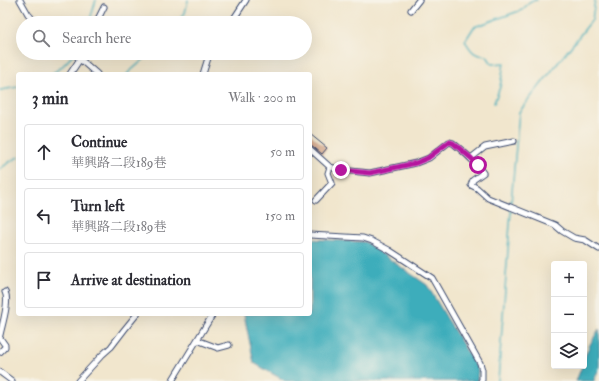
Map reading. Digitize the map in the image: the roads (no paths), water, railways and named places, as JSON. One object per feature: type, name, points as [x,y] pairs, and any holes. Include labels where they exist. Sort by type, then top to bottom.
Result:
[{"type":"street","points":[[20,0],[30,16]]},
{"type":"street","points":[[235,16],[246,0]]},
{"type":"street","points":[[410,10],[419,0]]},
{"type":"street","points":[[100,16],[104,7]]},
{"type":"street","points":[[71,72],[75,60]]},
{"type":"street","points":[[81,60],[95,72]]},
{"type":"street","points":[[204,72],[207,60]]},
{"type":"street","points":[[471,158],[485,147],[514,141]]},
{"type":"street","points":[[312,151],[330,167],[341,170],[370,173],[416,163],[428,158],[449,142],[453,143],[478,165],[483,173],[473,180],[471,185],[477,188],[488,198],[555,225],[574,238],[585,240],[599,249]]},
{"type":"street","points":[[316,200],[332,183],[328,173],[330,167]]},
{"type":"street","points":[[312,236],[363,238],[372,241],[389,250],[432,278],[480,363],[482,370],[482,381]]},
{"type":"street","points":[[0,335],[6,308],[7,296],[5,292]]},
{"type":"street","points":[[78,381],[102,354],[111,347],[136,316]]},
{"type":"street","points":[[172,381],[212,316]]},
{"type":"street","points":[[0,338],[5,347],[0,352]]},
{"type":"street","points":[[197,340],[218,348],[230,345]]},
{"type":"street","points":[[0,372],[12,381]]},
{"type":"water","points":[[312,239],[365,242],[427,285],[478,370],[477,381],[285,381],[254,363],[244,316],[312,316]]},
{"type":"water","points":[[599,329],[599,368],[594,381],[576,381],[581,369],[587,369],[587,352]]},
{"type":"waterway","points":[[91,16],[96,0]]},
{"type":"waterway","points":[[182,16],[185,13],[188,0]]},
{"type":"waterway","points":[[494,103],[500,87],[504,63],[492,64],[487,56],[479,55],[473,52],[465,41],[474,27],[522,10],[531,1],[537,0]]},
{"type":"waterway","points":[[511,203],[519,112],[592,20],[595,0]]},
{"type":"waterway","points":[[54,72],[63,66],[68,60]]},
{"type":"waterway","points":[[129,72],[143,60]]},
{"type":"waterway","points":[[0,90],[16,87]]},
{"type":"waterway","points":[[0,169],[16,158]]},
{"type":"waterway","points":[[498,381],[511,211]]}]
